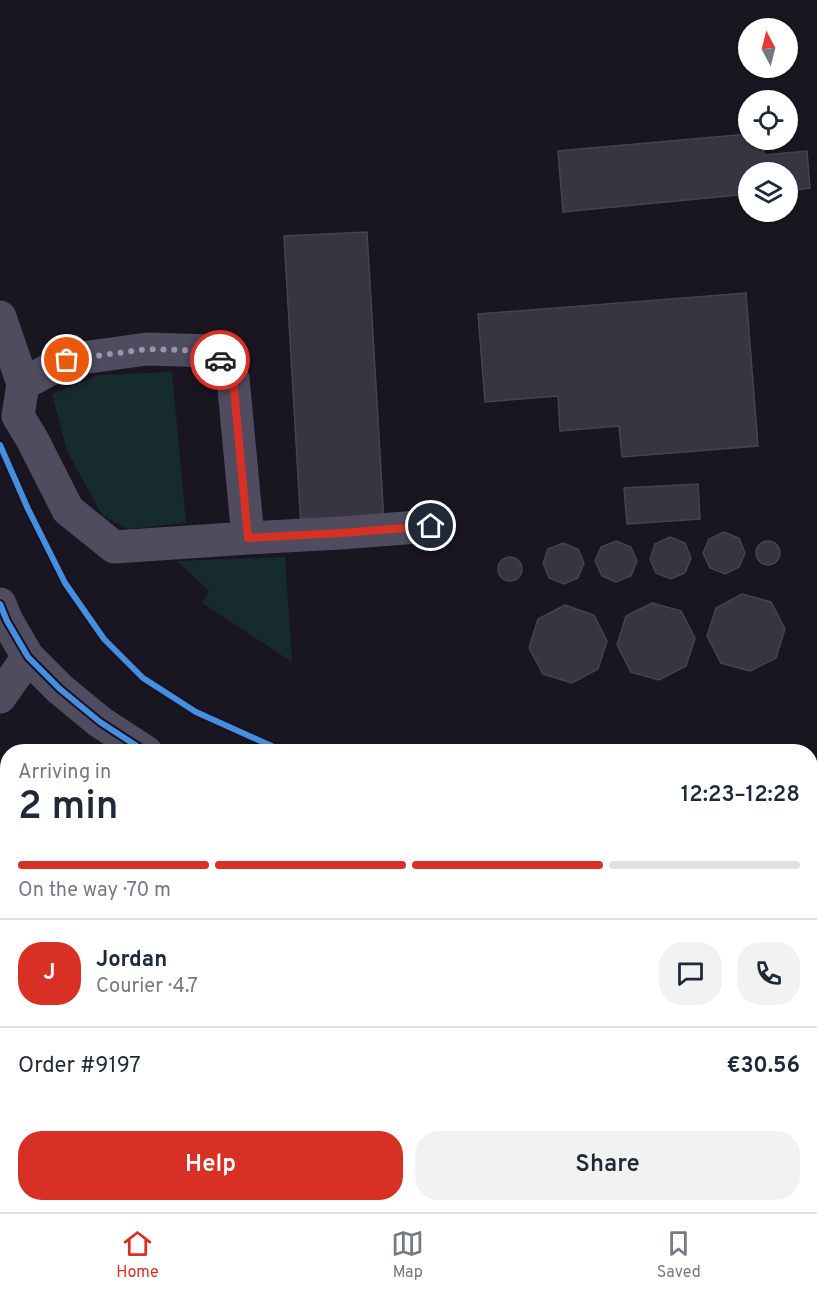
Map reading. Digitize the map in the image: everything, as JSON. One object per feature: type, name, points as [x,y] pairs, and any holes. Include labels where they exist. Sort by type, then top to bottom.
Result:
[{"type":"street","points":[[0,317],[14,408],[68,510],[114,547],[431,526]]},
{"type":"street","points":[[14,408],[67,360],[147,349],[213,351],[233,378],[248,538]]},
{"type":"street","points":[[0,604],[28,657],[60,689],[92,716],[134,744]]},
{"type":"street","points":[[0,697],[28,657]]},
{"type":"green space","points":[[172,372],[186,523],[128,529],[102,515],[67,451],[52,394],[99,375]]},
{"type":"green space","points":[[285,557],[292,662],[202,603],[209,591],[177,561]]},
{"type":"building","points":[[738,135],[738,150],[763,150],[764,155],[807,151],[810,188],[798,190],[798,162],[738,162],[738,195],[563,212],[558,151]]},
{"type":"building","points":[[367,232],[384,522],[301,527],[284,236]]},
{"type":"building","points":[[746,293],[758,446],[622,457],[619,426],[560,431],[558,396],[485,402],[478,314]]},
{"type":"building","points":[[698,484],[700,519],[627,524],[624,488]]},
{"type":"building","points":[[724,532],[739,538],[745,553],[739,567],[725,574],[710,568],[703,553],[709,539]]},
{"type":"building","points":[[670,537],[685,543],[691,558],[685,573],[671,579],[656,573],[650,559],[655,544]]},
{"type":"building","points":[[616,541],[631,547],[637,561],[631,576],[616,582],[602,576],[595,561],[601,547]]},
{"type":"building","points":[[768,541],[776,545],[780,553],[776,561],[768,565],[760,561],[756,553],[760,545]]},
{"type":"building","points":[[563,543],[578,549],[584,563],[578,578],[564,584],[549,578],[543,563],[548,549]]},
{"type":"building","points":[[510,557],[518,561],[522,569],[518,577],[510,581],[502,577],[498,569],[502,561]]},
{"type":"building","points":[[742,594],[771,602],[785,629],[776,658],[750,671],[721,663],[707,636],[716,608]]},
{"type":"building","points":[[652,603],[681,611],[695,638],[686,666],[659,680],[631,672],[617,645],[626,616]]},
{"type":"building","points":[[565,605],[594,615],[607,641],[598,669],[572,683],[543,674],[529,648],[538,619]]},
{"type":"cycle path","points":[[0,445],[28,509],[65,583],[104,639],[143,678],[196,712],[267,744]]},
{"type":"cycle path","points":[[0,604],[28,657],[60,689],[100,722],[134,744]]},
{"type":"way so far","points":[[67,360],[147,349],[213,351],[220,360]]},
{"type":"route","points":[[220,360],[233,378],[248,538],[431,526]]}]
